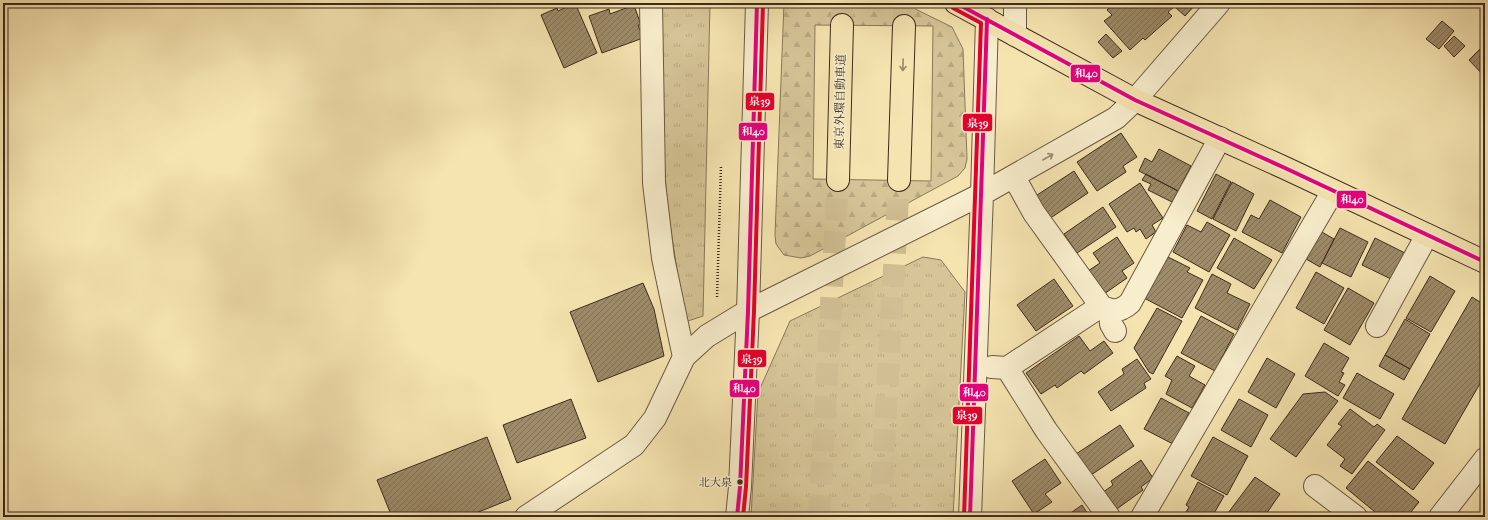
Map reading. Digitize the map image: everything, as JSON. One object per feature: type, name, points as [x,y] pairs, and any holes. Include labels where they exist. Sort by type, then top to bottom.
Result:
[{"type":"main road","points":[[956,3],[1135,100],[1220,138],[1485,262]]},
{"type":"main road","name":"東京外環自動車道","points":[[838,180],[842,25]]},
{"type":"main road","points":[[899,180],[904,26]]},
{"type":"street","points":[[651,3],[654,183],[663,258],[684,357]]},
{"type":"street","points":[[737,517],[740,487],[748,312],[757,3]]},
{"type":"street","points":[[1015,3],[1015,35]]},
{"type":"street","points":[[526,517],[634,445],[655,418],[684,357],[707,336],[748,312],[1014,177],[1116,118],[1135,100],[1219,3]]},
{"type":"street","points":[[970,517],[987,19]]},
{"type":"street","points":[[976,366],[1007,368],[1123,309],[1130,303],[1220,138]]},
{"type":"street","points":[[1014,177],[1034,213],[1109,316]]},
{"type":"street","points":[[1142,517],[1333,191]]},
{"type":"street","points":[[1378,326],[1427,235]]},
{"type":"street","points":[[1007,368],[1046,430],[1109,517]]},
{"type":"street","points":[[1440,517],[1485,460]]},
{"type":"street","points":[[1315,486],[1356,517]]},
{"type":"green space","points":[[660,3],[710,3],[703,316],[685,322],[667,205],[660,93]]},
{"type":"green space","points":[[784,3],[903,3],[952,27],[963,49],[967,159],[965,168],[958,176],[810,256],[801,258],[784,255],[776,244],[775,235]],"holes":[[[815,25],[933,26],[931,181],[813,179]]]},
{"type":"green space","points":[[923,257],[941,260],[965,292],[953,517],[751,517],[758,393],[790,321]]},
{"type":"building","points":[[575,3],[597,53],[564,68],[541,15],[557,8],[558,11]]},
{"type":"building","points":[[1115,3],[1172,3],[1175,6],[1168,12],[1172,16],[1145,40],[1143,38],[1130,50],[1104,21],[1112,15],[1107,10]]},
{"type":"building","points":[[1180,3],[1197,3],[1185,16],[1176,8]]},
{"type":"building","points":[[634,5],[641,25],[638,25],[643,38],[602,53],[589,16],[609,9],[610,14]]},
{"type":"building","points":[[1442,21],[1454,31],[1439,49],[1426,39]]},
{"type":"building","points":[[1106,34],[1122,51],[1113,58],[1098,42]]},
{"type":"building","points":[[1454,36],[1465,46],[1454,57],[1444,46]]},
{"type":"building","points":[[1485,44],[1485,77],[1469,60]]},
{"type":"building","points":[[1121,133],[1137,157],[1123,166],[1126,172],[1097,191],[1077,162]]},
{"type":"building","points":[[1159,149],[1191,166],[1178,191],[1139,171],[1145,158],[1152,162]]},
{"type":"building","points":[[1074,171],[1088,193],[1049,219],[1034,197]]},
{"type":"building","points":[[1146,174],[1178,191],[1172,202],[1148,190],[1151,184],[1142,180]]},
{"type":"building","points":[[1216,174],[1231,182],[1212,219],[1197,211]]},
{"type":"building","points":[[1232,182],[1254,194],[1236,231],[1213,219]]},
{"type":"building","points":[[1140,183],[1163,218],[1152,225],[1156,232],[1146,239],[1140,229],[1136,232],[1134,228],[1127,232],[1109,204]]},
{"type":"building","points":[[1270,200],[1301,217],[1282,253],[1242,232],[1251,215],[1259,219]]},
{"type":"building","points":[[1103,207],[1116,227],[1077,253],[1064,234]]},
{"type":"building","points":[[1207,222],[1230,235],[1209,272],[1173,252],[1187,225],[1201,232]]},
{"type":"building","points":[[1340,228],[1368,242],[1351,277],[1322,263]]},
{"type":"building","points":[[1320,231],[1334,239],[1320,267],[1306,259]]},
{"type":"building","points":[[1117,237],[1134,263],[1122,271],[1127,278],[1104,294],[1088,271],[1100,263],[1093,253]]},
{"type":"building","points":[[1234,238],[1272,260],[1254,289],[1217,268]]},
{"type":"building","points":[[1375,238],[1405,253],[1391,279],[1362,265]]},
{"type":"building","points":[[1166,256],[1190,268],[1187,272],[1203,280],[1182,318],[1144,298]]},
{"type":"building","points":[[1316,272],[1344,288],[1324,324],[1296,308]]},
{"type":"building","points":[[1212,274],[1231,284],[1227,293],[1250,304],[1237,330],[1195,308]]},
{"type":"building","points":[[1430,276],[1455,291],[1431,332],[1406,318]]},
{"type":"building","points":[[1054,279],[1073,306],[1036,331],[1017,305]]},
{"type":"building","points":[[643,283],[654,309],[664,356],[598,382],[570,312]]},
{"type":"building","points":[[1348,288],[1374,303],[1350,345],[1324,330]]},
{"type":"building","points":[[1472,297],[1485,305],[1485,375],[1445,444],[1402,419]]},
{"type":"building","points":[[1157,308],[1182,321],[1153,374],[1149,372],[1134,348]]},
{"type":"building","points":[[1201,316],[1234,334],[1215,371],[1181,353]]},
{"type":"building","points":[[1405,319],[1430,334],[1410,369],[1385,355]]},
{"type":"building","points":[[1079,336],[1090,351],[1104,341],[1113,353],[1084,374],[1081,371],[1057,388],[1055,385],[1041,394],[1026,373]]},
{"type":"building","points":[[1324,343],[1349,358],[1341,372],[1344,373],[1339,382],[1345,385],[1338,396],[1305,376]]},
{"type":"building","points":[[1385,355],[1410,369],[1404,380],[1379,366]]},
{"type":"building","points":[[1177,356],[1195,366],[1189,376],[1205,385],[1192,408],[1166,394],[1172,380],[1165,376]]},
{"type":"building","points":[[1267,358],[1295,374],[1276,408],[1248,392]]},
{"type":"building","points":[[1137,359],[1151,379],[1144,383],[1146,388],[1111,411],[1098,392],[1124,374],[1122,369]]},
{"type":"building","points":[[1357,373],[1394,394],[1380,419],[1343,398]]},
{"type":"building","points":[[1325,392],[1338,401],[1296,457],[1270,439],[1303,394]]},
{"type":"building","points":[[1161,398],[1189,413],[1173,444],[1144,429]]},
{"type":"building","points":[[571,399],[586,438],[517,463],[503,425]]},
{"type":"building","points":[[1239,399],[1268,415],[1251,447],[1221,430]]},
{"type":"building","points":[[1350,409],[1374,427],[1377,424],[1385,430],[1352,474],[1340,466],[1345,459],[1327,445],[1342,426],[1338,424]]},
{"type":"building","points":[[1120,425],[1134,446],[1091,475],[1076,454]]},
{"type":"building","points":[[1397,436],[1434,463],[1413,490],[1376,462]]},
{"type":"building","points":[[487,437],[511,499],[466,517],[392,517],[377,480]]},
{"type":"building","points":[[1213,437],[1248,456],[1227,495],[1191,476]]},
{"type":"building","points":[[1045,459],[1061,483],[1045,494],[1052,502],[1034,514],[1012,481]]},
{"type":"building","points":[[1141,460],[1153,478],[1141,487],[1143,490],[1114,511],[1102,493],[1113,485],[1111,481]]},
{"type":"building","points":[[1368,461],[1419,502],[1407,517],[1381,517],[1346,488]]},
{"type":"building","points":[[1255,477],[1280,494],[1264,517],[1225,517]]},
{"type":"building","points":[[1198,482],[1224,496],[1212,517],[1183,517],[1189,507],[1186,505]]},
{"type":"building","points":[[1082,505],[1090,517],[1065,517]]},
{"type":"building","points":[[1295,512],[1302,517],[1291,517]]},
{"type":"tunnel","points":[[842,3],[842,25]]},
{"type":"tunnel","points":[[904,3],[904,26]]},
{"type":"tunnel","points":[[819,517],[838,180]]},
{"type":"tunnel","points":[[880,517],[899,180]]},
{"type":"transit line","name":"和40","points":[[737,517],[740,487],[748,311],[757,3]]},
{"type":"transit line","name":"泉39","points":[[743,517],[746,487],[754,311],[763,3]]},
{"type":"transit line","name":"和40","points":[[956,3],[1135,100],[1285,168],[1485,262]]},
{"type":"transit line","name":"泉39","points":[[953,8],[981,23],[964,517]]},
{"type":"transit line","name":"和40","points":[[970,517],[987,19]]},
{"type":"place","name":"北大泉","points":[[740,482]]}]
